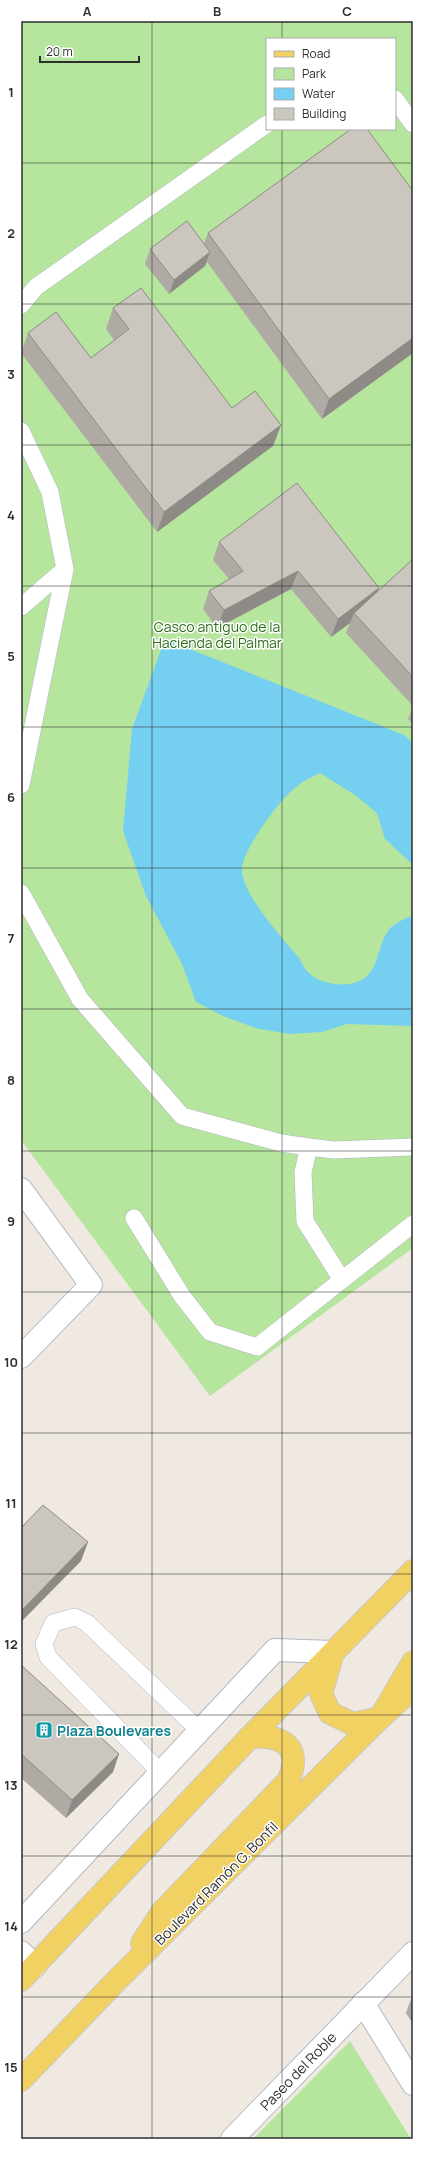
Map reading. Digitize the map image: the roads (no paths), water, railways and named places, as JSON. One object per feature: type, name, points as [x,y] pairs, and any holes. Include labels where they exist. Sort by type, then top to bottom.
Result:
[{"type":"main road","points":[[26,1966],[413,1571]]},
{"type":"main road","points":[[334,1652],[325,1674],[321,1694],[330,1713],[353,1724],[380,1718],[413,1662]]},
{"type":"main road","name":"Boulevard Ramón G. Bonfil","points":[[21,2080],[118,1979],[380,1718],[413,1688]]},
{"type":"main road","points":[[118,1979],[162,1912],[289,1780],[294,1766],[292,1752],[283,1740],[266,1736],[250,1737]]},
{"type":"street","points":[[21,1189],[91,1285],[21,1357]]},
{"type":"street","points":[[21,1922],[275,1650],[334,1652]]},
{"type":"street","name":"Paseo del Roble","points":[[232,2139],[413,1953]]},
{"type":"street","points":[[363,2003],[413,2084]]},
{"type":"lane","points":[[396,100],[413,124]]},
{"type":"lane","points":[[21,305],[36,287],[266,125]]},
{"type":"lane","points":[[21,431],[50,492],[65,569],[21,785]]},
{"type":"lane","points":[[21,606],[65,569]]},
{"type":"lane","points":[[21,893],[80,999],[182,1116],[281,1143],[309,1147],[334,1150],[413,1147]]},
{"type":"lane","points":[[309,1147],[303,1172],[305,1221],[342,1280]]},
{"type":"lane","points":[[134,1218],[182,1296],[210,1332],[257,1347],[413,1224]]},
{"type":"lane","points":[[161,1772],[48,1657],[44,1644],[53,1623],[75,1617],[87,1623],[200,1731]]},
{"type":"water","points":[[165,639],[404,735],[413,743],[413,865],[385,839],[377,813],[355,795],[320,773],[296,787],[272,813],[248,851],[243,861],[242,870],[244,880],[249,891],[264,916],[299,958],[308,972],[317,979],[328,983],[349,984],[366,977],[372,970],[390,928],[396,923],[413,915],[413,1026],[347,1024],[322,1032],[291,1034],[259,1029],[223,1016],[196,1002],[182,964],[146,896],[123,831],[132,729]]},
{"type":"place","name":"Plaza Boulevares","points":[[44,1730]]},
{"type":"park label","name":"Casco antiguo de la Hacienda del Palmar","points":[[217,634]]}]
